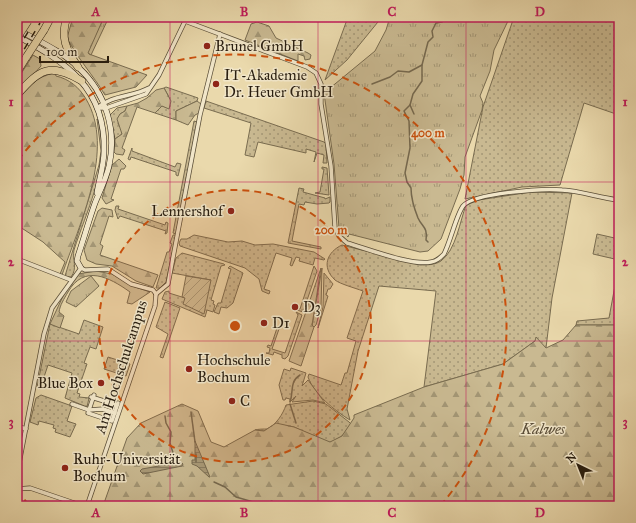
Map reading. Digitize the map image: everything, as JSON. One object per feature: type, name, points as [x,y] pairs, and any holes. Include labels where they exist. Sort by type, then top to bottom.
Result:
[{"type":"highway","points":[[17,72],[51,17]]},
{"type":"highway","points":[[67,17],[64,29],[65,45],[78,67]]},
{"type":"highway","points":[[17,37],[29,19]]},
{"type":"highway","points":[[17,95],[38,75],[50,70],[66,72],[82,81]]},
{"type":"street","points":[[97,108],[106,108],[140,97],[152,86],[159,75],[186,19],[220,34],[307,67],[318,76],[321,84],[321,104],[331,166],[335,228],[342,240],[347,243],[415,262],[432,262],[439,259],[444,254],[463,206],[473,200],[503,194],[549,189],[619,200]]},
{"type":"street","points":[[17,29],[51,47],[78,67],[96,88],[106,108],[111,131],[112,151],[105,180],[95,202],[77,261],[81,268],[85,270],[108,269],[131,284],[152,290],[156,294]]},
{"type":"street","name":"Am Hochschulcampus","points":[[87,506],[153,313],[157,300],[156,294],[168,284],[204,99],[220,34]]},
{"type":"street","points":[[17,37],[64,64],[82,81],[97,108],[102,126],[104,152],[95,202]]},
{"type":"street","points":[[97,108],[104,102],[135,94],[152,86]]},
{"type":"street","points":[[17,259],[71,280]]},
{"type":"street","points":[[17,474],[52,308],[81,268]]},
{"type":"street","points":[[93,396],[116,404],[112,421],[93,416],[88,413],[89,410],[93,396]]},
{"type":"street","points":[[72,404],[89,410],[103,408],[114,412]]},
{"type":"street","points":[[17,426],[26,429]]},
{"type":"street","points":[[17,489],[30,488],[83,506]]},
{"type":"green space","points":[[73,17],[104,17],[89,54],[147,75],[136,87],[105,95],[67,38]]},
{"type":"green space","points":[[104,17],[109,17],[91,55],[88,53]]},
{"type":"green space","points":[[348,17],[382,17],[347,60],[325,80]]},
{"type":"green space","points":[[390,17],[508,17],[508,21],[494,50],[490,71],[480,96],[483,103],[482,110],[465,157],[464,175],[460,189],[441,239],[428,251],[420,252],[349,234],[348,237],[339,228],[334,164],[324,93],[375,51],[386,30]]},
{"type":"green space","points":[[514,17],[619,17],[619,115],[584,103],[560,185],[522,187],[465,199],[483,107]]},
{"type":"green space","points":[[257,22],[269,26],[276,38],[311,55],[310,59],[305,60],[304,56],[298,54],[298,61],[245,40],[251,24]]},
{"type":"green space","points":[[33,55],[40,59],[41,66],[17,93],[17,80]]},
{"type":"green space","points":[[55,73],[56,76],[73,84],[86,99],[94,119],[97,141],[96,163],[92,187],[62,275],[60,274],[65,262],[43,242],[17,225],[17,100],[38,79]]},
{"type":"green space","points":[[166,87],[198,98],[197,101],[176,111],[176,120],[155,113],[162,106],[169,108],[168,95],[164,88]]},
{"type":"green space","points":[[164,88],[171,101],[169,109],[162,106],[155,113],[137,107],[122,148],[125,150],[123,155],[116,154],[114,152],[115,139],[122,134],[117,119],[120,114],[125,111],[127,106],[138,103],[147,98],[156,90]]},
{"type":"green space","points":[[197,101],[201,104],[199,113],[195,115],[188,125],[176,120],[176,111]]},
{"type":"green space","points":[[206,101],[324,142],[326,144],[327,163],[323,163],[324,155],[317,153],[314,162],[316,152],[306,149],[306,153],[258,142],[254,157],[245,155],[251,123],[204,108]]},
{"type":"green space","points":[[127,106],[125,111],[120,114],[118,124],[122,129],[122,134],[115,139],[110,115],[117,108]]},
{"type":"green space","points":[[97,119],[99,122],[102,145],[98,176],[90,206],[74,250],[73,274],[71,277],[65,276],[99,165],[101,151]]},
{"type":"green space","points":[[194,121],[197,122],[176,234],[173,233]]},
{"type":"green space","points":[[132,148],[132,151],[175,167],[177,163],[181,164],[178,176],[176,175],[176,172],[131,157],[130,160],[128,159]]},
{"type":"green space","points":[[119,159],[126,166],[124,169],[121,169],[111,199],[114,200],[106,204],[102,198],[112,165]]},
{"type":"green space","points":[[322,167],[327,168],[329,195],[315,193],[320,192],[324,169],[322,169]]},
{"type":"green space","points":[[299,188],[304,189],[303,192],[325,199],[330,197],[329,203],[317,204],[305,202],[304,205],[299,204],[292,241],[321,247],[321,249],[288,243]]},
{"type":"green space","points":[[531,192],[572,193],[552,298],[546,348],[535,341],[503,364],[424,387],[436,291],[379,286],[358,351],[347,409],[350,420],[338,412],[320,396],[308,377],[309,374],[341,385],[345,373],[347,373],[356,341],[347,338],[363,291],[335,280],[331,275],[327,265],[328,260],[337,248],[342,245],[420,265],[436,263],[441,261],[446,256],[454,243],[466,205],[472,201]]},
{"type":"green space","points":[[116,206],[119,206],[118,209],[165,225],[166,222],[168,223],[167,233],[165,234],[166,231],[120,216],[118,219],[115,210]]},
{"type":"green space","points":[[102,208],[112,210],[113,217],[109,216],[100,244],[103,246],[100,255],[158,275],[153,287],[136,281],[112,266],[96,264],[87,260],[84,250],[98,211]]},
{"type":"green space","points":[[597,234],[619,239],[619,260],[593,254]]},
{"type":"green space","points":[[173,235],[176,235],[166,282],[160,288],[156,288],[167,252],[169,252],[172,244],[170,243]]},
{"type":"green space","points":[[194,235],[228,242],[242,241],[255,245],[273,244],[314,252],[325,259],[315,258],[313,265],[299,261],[300,258],[296,257],[292,266],[290,265],[292,258],[276,253],[264,289],[270,291],[269,294],[262,291],[259,279],[245,268],[180,246],[179,243],[181,239],[187,239]]},
{"type":"green space","points":[[182,253],[225,265],[221,266],[211,300],[214,301],[213,304],[215,305],[213,312],[207,310],[205,317],[162,299],[165,292],[169,291],[169,293],[185,298],[211,280],[172,273],[176,258]]},
{"type":"green space","points":[[619,264],[619,325],[576,325],[577,321],[609,318]]},
{"type":"green space","points":[[230,266],[243,273],[233,303],[227,308],[221,307],[219,314],[214,312],[218,303],[221,303],[231,269],[228,268]]},
{"type":"green space","points":[[314,266],[317,271],[303,312],[297,310],[297,308],[300,309]]},
{"type":"green space","points":[[321,268],[312,325],[314,327],[301,366],[289,361]]},
{"type":"green space","points":[[322,268],[321,308],[314,327],[312,326]]},
{"type":"green space","points":[[96,271],[112,274],[132,286],[150,292],[132,304],[127,303],[130,292],[114,282],[97,276],[81,278],[74,283],[61,304],[59,312],[64,316],[60,328],[50,324],[64,294],[78,274]]},
{"type":"green space","points":[[324,273],[333,284],[330,289],[328,289],[326,295],[328,296],[318,328],[323,307]]},
{"type":"green space","points":[[91,276],[99,286],[76,307],[66,302],[71,291]]},
{"type":"green space","points":[[186,276],[211,280],[204,314],[183,304],[185,298],[182,297]]},
{"type":"green space","points":[[165,302],[180,308],[163,358],[160,357],[168,334],[156,327]]},
{"type":"green space","points":[[296,312],[302,315],[288,356],[285,359],[282,358],[282,355],[274,352],[273,355],[266,353],[269,353],[270,348],[267,347],[268,345],[271,346],[277,328],[279,329],[272,349],[285,353],[298,315]]},
{"type":"green space","points":[[84,320],[103,327],[96,349],[90,347],[84,363],[87,364],[77,393],[80,394],[79,397],[89,398],[87,407],[65,398],[72,373],[48,365],[40,389],[37,387],[50,324],[79,334]]},
{"type":"green space","name":"Kalwes","points":[[576,325],[619,325],[619,506],[103,506],[127,438],[141,423],[182,404],[198,411],[211,442],[224,447],[255,430],[264,431],[276,423],[294,427],[330,442],[342,436],[354,418],[354,415],[424,387],[503,364],[535,341],[536,337],[546,348],[563,340]]},
{"type":"green space","points":[[108,357],[130,364],[126,376],[104,369]]},
{"type":"green space","points":[[291,368],[306,373],[302,386],[308,380],[325,403],[313,400],[292,402],[296,396],[290,402],[290,399],[286,398],[283,400],[279,385],[284,369],[290,371]]},
{"type":"green space","points":[[41,395],[72,406],[67,421],[76,424],[70,437],[55,432],[56,429],[53,428],[54,425],[39,421],[38,425],[30,422],[36,398]]},
{"type":"green space","points":[[313,401],[326,404],[351,424],[342,436],[330,443],[294,427],[276,424],[264,431],[255,430],[267,429],[273,425],[281,415],[286,405]]},
{"type":"shaded area","points":[[195,441],[210,477],[197,466],[192,464],[192,460],[195,460]]},
{"type":"shaded area","points":[[181,462],[183,464],[182,466],[143,474],[140,471],[142,469]]},
{"type":"waterway","points":[[428,242],[426,240],[426,232],[415,211],[411,188],[407,182],[405,173],[410,148],[409,121],[404,111],[410,105],[413,94],[422,81],[422,65],[428,42],[433,37],[432,31],[436,23],[442,22],[446,17]]},
{"type":"waterway","points":[[372,84],[390,77],[398,71],[409,72],[422,65]]},
{"type":"waterway","points":[[410,105],[414,114]]},
{"type":"waterway","points":[[290,402],[294,381],[300,375]]},
{"type":"waterway","points":[[290,404],[296,423]]},
{"type":"waterway","points":[[191,412],[195,442]]},
{"type":"waterway","points":[[165,416],[166,423],[171,432],[170,443],[174,456]]},
{"type":"waterway","points":[[196,454],[196,462]]},
{"type":"waterway","points":[[214,482],[225,487],[236,497],[257,503],[263,502],[265,504],[272,501],[274,506]]},
{"type":"railway","points":[[17,61],[40,23]]},
{"type":"railway","points":[[17,50],[28,32]]},
{"type":"place","name":"Brunel GmbH","points":[[207,46]]},
{"type":"place","name":"IT-Akademie Dr. Heuer GmbH","points":[[216,84]]},
{"type":"place","name":"Lennershof","points":[[231,211]]},
{"type":"place","name":"D3","points":[[295,307]]},
{"type":"place","name":"D1","points":[[264,323]]},
{"type":"place","name":"Hochschule Bochum","points":[[189,369]]},
{"type":"place","name":"Blue Box","points":[[101,383]]},
{"type":"place","name":"C","points":[[232,401]]},
{"type":"place","name":"Ruhr-Universität Bochum","points":[[65,468]]}]
